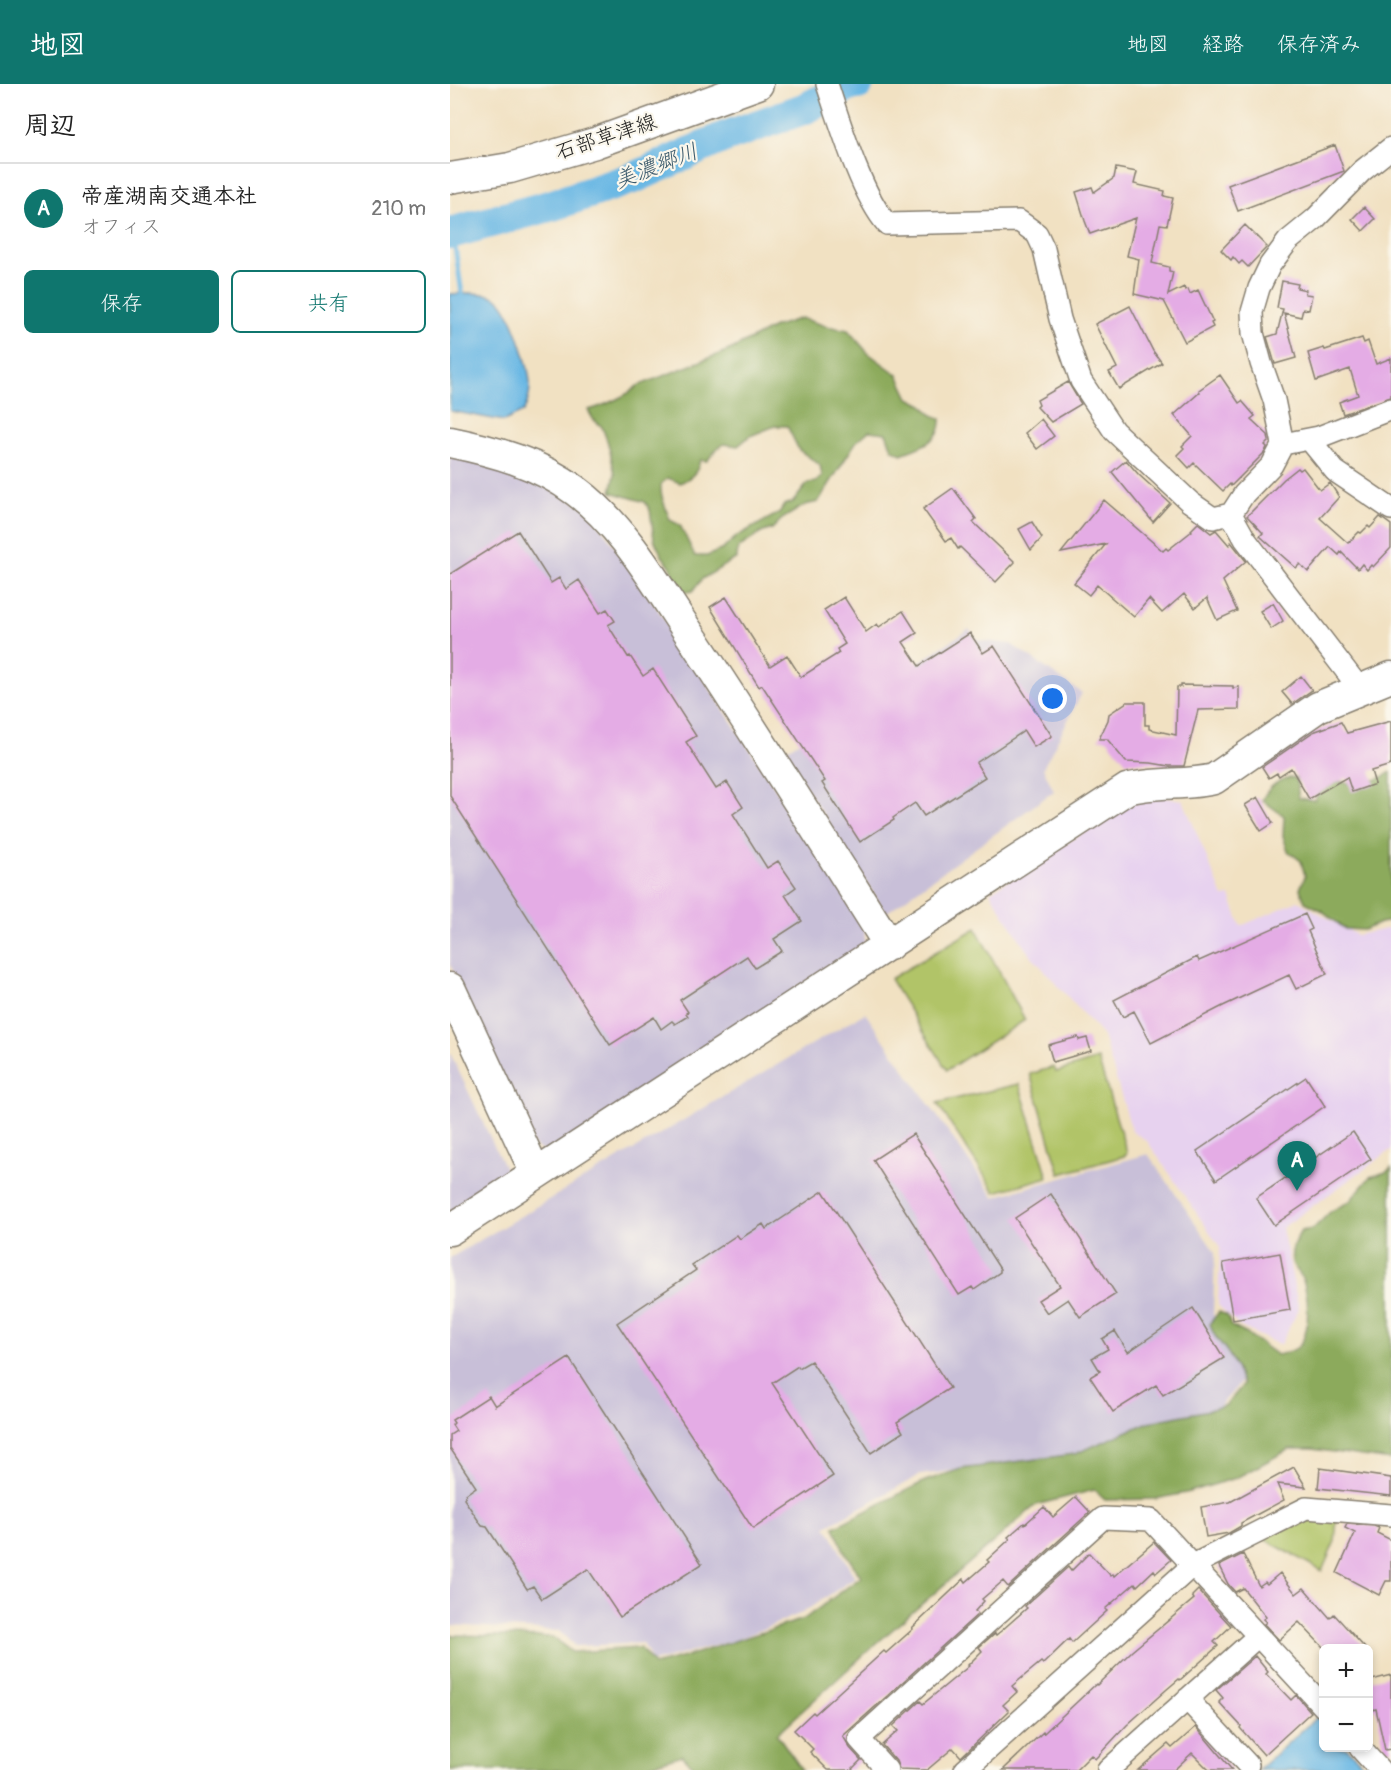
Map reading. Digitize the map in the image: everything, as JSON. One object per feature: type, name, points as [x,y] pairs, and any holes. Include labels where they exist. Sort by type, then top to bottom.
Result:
[{"type":"street","name":"石部草津線","points":[[450,178],[510,168],[595,143],[758,84]]},
{"type":"street","points":[[827,84],[840,123],[878,214],[887,224],[1019,220],[1037,234],[1044,249],[1060,319],[1081,381],[1114,431],[1190,502],[1213,518],[1231,514],[1244,494],[1272,465],[1283,444],[1274,400],[1260,363],[1253,333],[1252,312],[1258,288],[1270,265],[1288,241],[1316,219],[1362,171],[1391,148]]},
{"type":"street","points":[[1283,444],[1319,437],[1391,409]]},
{"type":"street","points":[[1309,439],[1335,471],[1391,509]]},
{"type":"street","points":[[450,442],[520,460],[575,490],[599,510],[645,568],[762,741],[889,945]]},
{"type":"street","points":[[1231,514],[1245,539],[1360,689]]},
{"type":"street","points":[[450,1230],[1127,789],[1151,784],[1197,783],[1214,779],[1318,707],[1391,677]]},
{"type":"street","points":[[450,988],[536,1174]]},
{"type":"street","points":[[965,1770],[1193,1565],[1306,1508],[1391,1515]]},
{"type":"street","points":[[887,1770],[859,1739],[1103,1518],[1151,1520],[1319,1703]]},
{"type":"street","points":[[1108,1770],[1258,1636]]},
{"type":"street","points":[[1187,1699],[1248,1765]]},
{"type":"street","points":[[1364,1752],[1380,1770]]},
{"type":"shaded area","points":[[450,453],[502,463],[587,508],[632,570],[865,925],[864,952],[552,1157],[533,1145],[450,964]]},
{"type":"shaded area","points":[[969,629],[978,640],[1011,644],[1082,693],[1043,768],[1054,791],[886,913],[783,752]]},
{"type":"shaded area","points":[[1162,797],[1183,800],[1223,897],[1230,896],[1241,926],[1298,901],[1357,935],[1391,928],[1391,1150],[1282,1228],[1299,1309],[1280,1345],[1239,1326],[1218,1305],[1220,1247],[1147,1141],[1132,1131],[1103,1036],[1028,952],[990,892],[1130,803]]},
{"type":"shaded area","points":[[865,1013],[994,1197],[1148,1154],[1215,1252],[1213,1315],[1254,1367],[1212,1415],[1075,1454],[920,1475],[826,1526],[855,1578],[802,1613],[736,1640],[652,1662],[643,1643],[575,1646],[559,1631],[450,1625],[450,1258]]},
{"type":"shaded area","points":[[450,1053],[509,1177],[450,1216]]},
{"type":"green space","points":[[801,318],[848,330],[868,353],[898,375],[909,398],[923,405],[931,414],[941,419],[941,427],[928,443],[901,454],[892,449],[886,433],[869,431],[856,442],[818,502],[805,505],[782,519],[772,529],[761,533],[738,548],[737,558],[702,579],[693,591],[680,593],[671,567],[662,556],[654,539],[650,510],[645,502],[611,492],[615,474],[608,443],[602,427],[593,419],[588,410],[614,400],[637,386],[732,349],[774,327]],"holes":[[[775,426],[787,426],[799,450],[820,465],[822,476],[816,482],[808,483],[793,502],[784,505],[779,513],[737,536],[723,549],[707,556],[695,556],[680,525],[670,520],[662,498],[661,484],[668,478],[680,483],[687,479],[696,472],[700,460],[707,461],[724,444],[738,446],[750,436]]]},
{"type":"green space","points":[[1391,772],[1391,921],[1364,930],[1345,929],[1321,910],[1305,902],[1300,889],[1305,876],[1301,861],[1288,851],[1283,836],[1284,816],[1262,800],[1272,787],[1285,779],[1296,778],[1299,798],[1314,800],[1320,791],[1337,781],[1365,782],[1378,779]]},
{"type":"green space","points":[[976,928],[1025,1020],[947,1070],[890,979]]},
{"type":"green space","points":[[1098,1059],[1127,1153],[1124,1156],[1060,1174],[1030,1074],[1054,1067],[1056,1072]]},
{"type":"green space","points":[[1019,1084],[1048,1177],[995,1192],[937,1103]]},
{"type":"green space","points":[[1391,1168],[1391,1460],[1312,1449],[1290,1449],[1236,1478],[1186,1493],[1155,1499],[1105,1500],[1094,1490],[1036,1505],[869,1650],[777,1734],[802,1770],[697,1770],[682,1755],[650,1765],[646,1770],[450,1770],[450,1635],[552,1637],[572,1652],[640,1648],[654,1665],[804,1619],[861,1577],[844,1551],[834,1527],[925,1481],[961,1469],[1075,1454],[1149,1422],[1226,1405],[1243,1385],[1233,1361],[1215,1335],[1210,1323],[1219,1312],[1227,1315],[1231,1326],[1249,1335],[1277,1355],[1297,1348],[1306,1332],[1308,1313],[1304,1285],[1292,1262],[1292,1250],[1297,1238],[1301,1231],[1313,1229],[1331,1211],[1349,1202],[1370,1177]]},
{"type":"green space","points":[[1305,1517],[1337,1518],[1335,1541],[1322,1571],[1262,1538]]},
{"type":"water","points":[[471,293],[491,296],[503,305],[514,326],[527,366],[530,385],[526,406],[523,412],[504,421],[450,411],[450,294]]},
{"type":"water","points":[[1318,1716],[1319,1752],[1351,1752],[1368,1770],[1258,1770]]},
{"type":"building","points":[[1335,145],[1344,171],[1238,211],[1228,185]]},
{"type":"building","points":[[1116,168],[1137,172],[1134,184],[1165,191],[1164,196],[1173,198],[1167,225],[1160,224],[1152,263],[1169,267],[1169,271],[1173,272],[1168,295],[1184,287],[1190,294],[1198,290],[1213,322],[1211,323],[1213,327],[1185,342],[1164,301],[1134,294],[1139,259],[1127,256],[1136,218],[1090,234],[1076,192],[1092,187],[1094,192],[1114,178]]},
{"type":"building","points":[[1364,207],[1375,219],[1363,231],[1352,219]]},
{"type":"building","points":[[1245,225],[1267,247],[1248,267],[1242,261],[1239,264],[1233,257],[1231,260],[1221,250]]},
{"type":"building","points":[[1282,281],[1298,284],[1297,288],[1306,290],[1305,294],[1312,295],[1309,310],[1303,309],[1301,317],[1284,313],[1296,358],[1275,364],[1267,337],[1277,334],[1283,309],[1277,308]]},
{"type":"building","points":[[1130,306],[1153,351],[1162,363],[1119,389],[1109,372],[1117,368],[1095,324]]},
{"type":"building","points":[[1362,338],[1364,343],[1368,341],[1376,364],[1391,358],[1391,397],[1343,414],[1339,402],[1358,395],[1350,369],[1316,381],[1308,353]]},
{"type":"building","points":[[1220,375],[1239,403],[1242,401],[1255,416],[1251,419],[1268,435],[1269,441],[1265,445],[1267,447],[1265,452],[1223,491],[1194,463],[1189,468],[1177,455],[1192,436],[1174,415],[1200,392],[1199,390]]},
{"type":"building","points":[[1068,382],[1081,404],[1051,422],[1037,407],[1039,405],[1037,400]]},
{"type":"building","points":[[1041,419],[1054,436],[1037,449],[1025,433]]},
{"type":"building","points":[[1126,460],[1170,503],[1153,522],[1112,472]]},
{"type":"building","points":[[1298,468],[1300,470],[1303,468],[1320,490],[1330,483],[1339,497],[1320,518],[1348,543],[1359,532],[1361,533],[1368,526],[1370,528],[1380,517],[1391,525],[1391,548],[1373,567],[1371,565],[1367,570],[1362,564],[1358,569],[1341,552],[1339,555],[1330,547],[1308,572],[1300,564],[1296,568],[1260,536],[1263,533],[1247,516]]},
{"type":"building","points":[[953,488],[976,519],[973,522],[1015,562],[996,582],[960,547],[958,549],[951,538],[946,541],[923,509]]},
{"type":"building","points":[[1104,500],[1163,551],[1166,548],[1168,550],[1192,531],[1198,523],[1211,533],[1216,530],[1229,545],[1231,542],[1246,561],[1223,581],[1237,611],[1217,620],[1207,598],[1195,608],[1184,594],[1162,613],[1149,599],[1134,617],[1097,585],[1089,595],[1074,583],[1106,544],[1061,553]]},
{"type":"building","points":[[1032,522],[1042,538],[1031,550],[1019,529]]},
{"type":"building","points":[[518,531],[551,583],[559,578],[566,589],[579,580],[600,613],[607,609],[615,621],[608,625],[628,657],[630,656],[643,676],[653,669],[696,736],[686,742],[716,789],[727,782],[743,807],[733,814],[767,868],[778,861],[796,887],[785,895],[802,921],[774,939],[782,951],[755,968],[747,956],[680,1000],[688,1016],[675,1024],[672,1021],[661,1029],[654,1017],[610,1045],[450,796],[450,574]]},
{"type":"building","points":[[726,597],[770,666],[787,655],[801,677],[839,653],[837,649],[845,644],[824,610],[844,597],[866,632],[877,624],[879,627],[903,611],[917,633],[903,642],[919,666],[970,633],[983,653],[994,646],[1052,736],[1034,747],[1024,731],[976,763],[985,777],[924,816],[915,803],[860,842],[822,783],[825,781],[762,685],[759,687],[710,607]]},
{"type":"building","points":[[1273,603],[1283,621],[1271,629],[1260,611]]},
{"type":"building","points":[[1301,676],[1312,690],[1292,704],[1282,692]]},
{"type":"building","points":[[1181,685],[1239,687],[1239,709],[1198,710],[1184,766],[1126,762],[1107,739],[1099,739],[1109,714],[1127,702],[1145,702],[1145,725],[1149,725],[1149,729],[1176,735],[1177,687]]},
{"type":"building","points":[[1391,721],[1391,765],[1371,771],[1375,784],[1352,792],[1347,777],[1309,799],[1291,768],[1279,776],[1277,773],[1269,778],[1262,767],[1313,732],[1341,722],[1347,733]]},
{"type":"building","points":[[1258,797],[1273,823],[1261,831],[1245,805]]},
{"type":"building","points":[[1305,914],[1312,929],[1308,931],[1327,974],[1296,989],[1289,975],[1151,1043],[1134,1011],[1123,1017],[1114,1000],[1197,957],[1199,961]]},
{"type":"building","points":[[1078,1037],[1079,1040],[1087,1038],[1091,1051],[1053,1062],[1048,1045]]},
{"type":"building","points":[[1306,1077],[1325,1106],[1216,1180],[1197,1151]]},
{"type":"building","points":[[1353,1132],[1371,1159],[1274,1225],[1256,1198]]},
{"type":"building","points":[[913,1134],[1000,1269],[1000,1272],[974,1290],[972,1287],[959,1295],[873,1160]]},
{"type":"building","points":[[823,1191],[950,1388],[897,1422],[903,1432],[871,1453],[811,1361],[799,1368],[798,1366],[772,1383],[833,1476],[753,1529],[617,1323],[696,1270],[692,1265],[737,1235],[740,1239],[763,1224],[766,1229]]},
{"type":"building","points":[[1051,1194],[1116,1294],[1080,1317],[1068,1299],[1047,1313],[1038,1300],[1060,1286],[1015,1218]]},
{"type":"building","points":[[1280,1253],[1290,1310],[1233,1320],[1223,1263]]},
{"type":"building","points":[[1193,1308],[1224,1358],[1163,1395],[1156,1385],[1113,1412],[1090,1377],[1100,1371],[1092,1358],[1108,1349],[1102,1339],[1115,1331],[1128,1352]]},
{"type":"building","points":[[569,1358],[702,1564],[620,1617],[588,1569],[542,1599],[533,1586],[527,1589],[487,1527],[482,1526],[464,1499],[466,1494],[476,1487],[450,1448],[450,1435],[456,1431],[452,1420],[489,1396],[495,1406]]},
{"type":"building","points":[[1294,1467],[1306,1487],[1277,1484],[1284,1500],[1241,1523],[1241,1526],[1229,1533],[1206,1537],[1201,1507],[1230,1502]]},
{"type":"building","points":[[1320,1468],[1391,1478],[1391,1496],[1318,1488]]},
{"type":"building","points":[[1076,1497],[1090,1512],[1008,1587],[1003,1581],[982,1599],[984,1601],[975,1611],[978,1614],[843,1736],[861,1760],[851,1770],[828,1770],[810,1752],[813,1749],[794,1730],[813,1712],[815,1714],[884,1651],[886,1653],[964,1579],[966,1582],[989,1562],[987,1560],[1024,1523],[1044,1507],[1053,1517]]},
{"type":"building","points":[[1347,1524],[1374,1526],[1379,1528],[1377,1533],[1391,1540],[1391,1581],[1386,1581],[1379,1595],[1337,1573],[1355,1533],[1345,1528]]},
{"type":"building","points":[[1154,1542],[1171,1560],[1156,1573],[1154,1570],[1137,1586],[1135,1583],[1105,1609],[1107,1611],[1072,1643],[1069,1639],[1043,1664],[1041,1662],[1012,1686],[1017,1692],[1003,1705],[1009,1711],[961,1757],[953,1748],[927,1770],[899,1769],[896,1761],[882,1745],[898,1731],[893,1726],[920,1701],[923,1704],[969,1666],[982,1651],[979,1647],[1027,1608],[1025,1606],[1068,1567],[1071,1571],[1089,1553],[1111,1576],[1113,1574],[1114,1576]]},
{"type":"building","points":[[1243,1554],[1259,1586],[1265,1582],[1267,1584],[1280,1573],[1296,1594],[1304,1588],[1330,1618],[1334,1614],[1361,1644],[1320,1644],[1299,1622],[1279,1640],[1264,1624],[1266,1622],[1263,1619],[1266,1617],[1243,1588],[1235,1592],[1219,1566]]},
{"type":"building","points":[[1198,1590],[1231,1626],[1214,1642],[1218,1646],[1127,1725],[1095,1759],[1091,1755],[1076,1770],[1003,1770],[1132,1651],[1194,1599],[1192,1596]]},
{"type":"building","points":[[1255,1656],[1268,1672],[1266,1674],[1291,1700],[1296,1695],[1311,1712],[1264,1755],[1219,1702],[1223,1698],[1216,1690]]},
{"type":"building","points":[[1391,1675],[1391,1749],[1385,1750],[1376,1709],[1373,1710],[1373,1680]]},
{"type":"building","points":[[1196,1727],[1232,1770],[1209,1770],[1192,1753],[1174,1770],[1138,1770],[1168,1744],[1172,1748]]},
{"type":"waterway","name":"美濃郷川","points":[[450,233],[553,205],[636,177],[722,138],[806,108],[851,85],[858,84]]},
{"type":"waterway","points":[[453,234],[463,300]]},
{"type":"place","name":"帝産湖南交通本社","points":[[1297,1191]]}]
